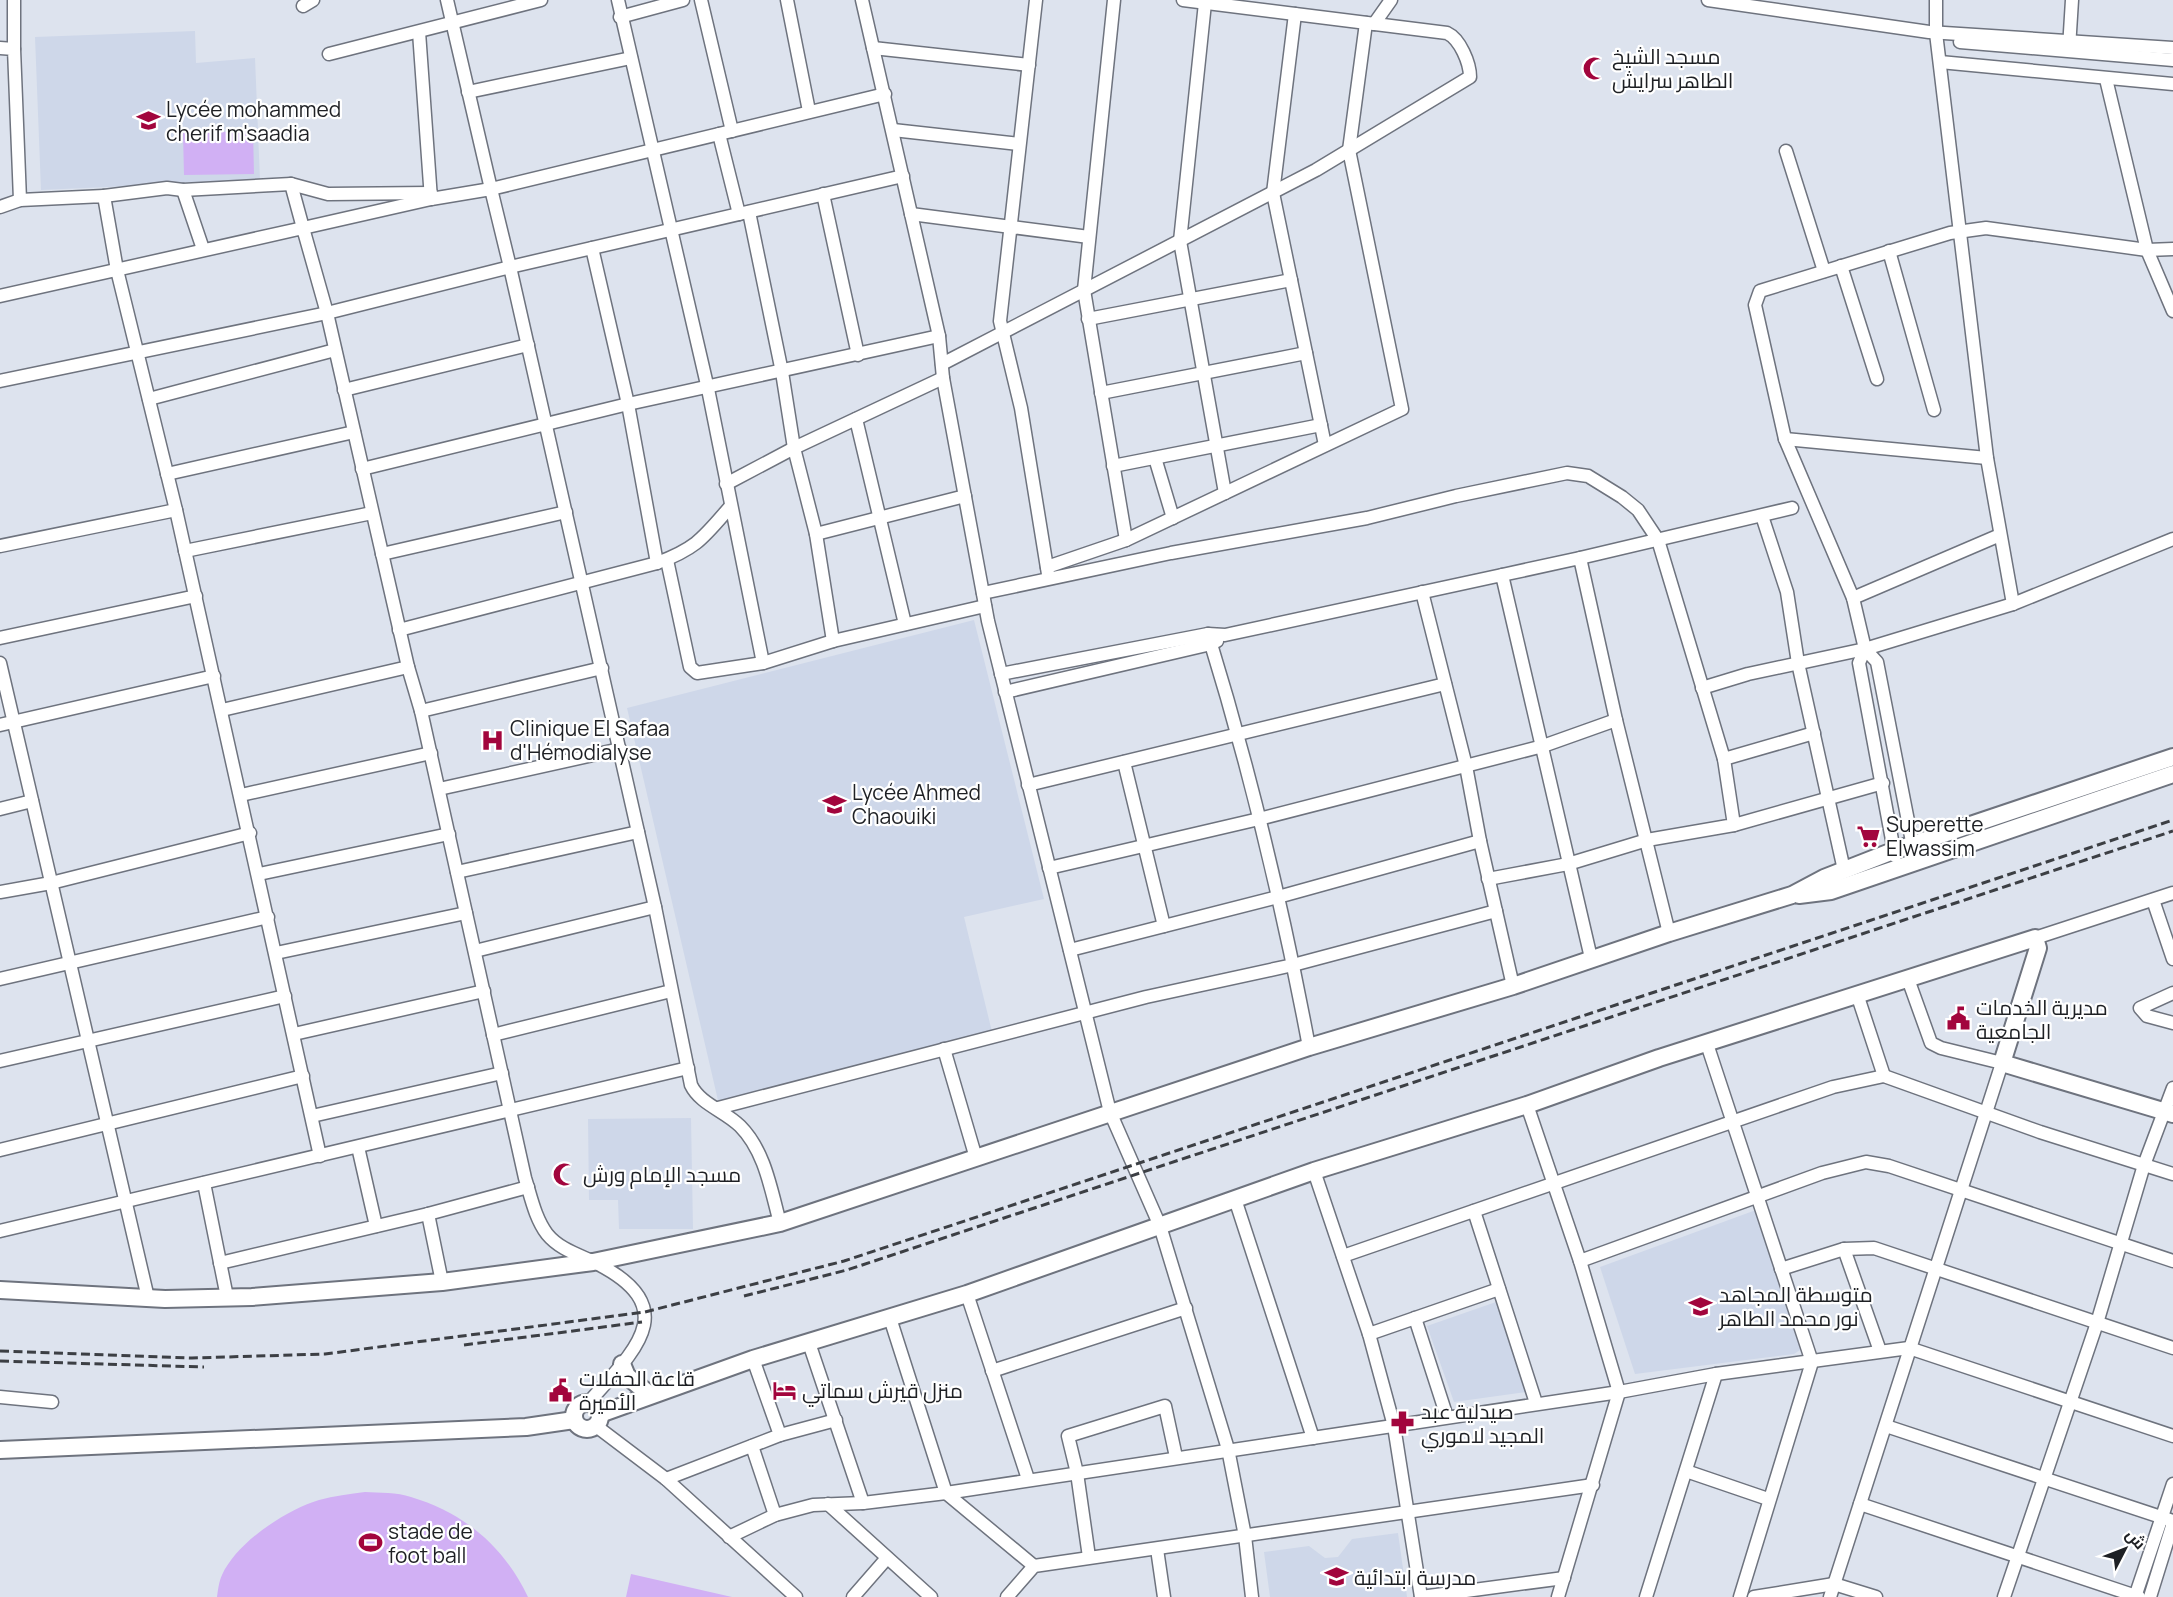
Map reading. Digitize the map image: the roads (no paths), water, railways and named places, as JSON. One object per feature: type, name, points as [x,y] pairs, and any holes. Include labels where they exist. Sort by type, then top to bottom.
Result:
[{"type":"street","points":[[14,0],[20,200]]},
{"type":"street","points":[[447,0],[602,668],[694,1092],[718,1108],[752,1141],[766,1174],[780,1223]]},
{"type":"street","points":[[329,54],[541,0]]},
{"type":"street","points":[[618,0],[620,17],[655,150],[670,230],[708,388],[763,663]]},
{"type":"street","points":[[620,17],[683,0]]},
{"type":"street","points":[[701,0],[726,133],[782,372],[794,448],[816,534],[833,641]]},
{"type":"street","points":[[787,0],[809,111]]},
{"type":"street","points":[[862,0],[939,336],[943,378],[984,599],[1005,692],[1110,1112],[1160,1226],[1228,1449],[1245,1536],[1252,1597]]},
{"type":"street","points":[[1036,0],[999,313],[1021,408],[1048,573]]},
{"type":"street","points":[[1114,0],[1084,290],[1126,540]]},
{"type":"street","points":[[942,364],[1273,193],[1470,77],[1470,71],[1453,36],[1222,2],[1205,3],[1183,0]]},
{"type":"street","points":[[592,248],[662,561],[692,670],[697,673],[763,663],[833,641],[905,624],[984,599],[1126,540],[1402,409],[1349,150],[1370,23],[1391,0]]},
{"type":"street","points":[[1708,0],[1934,34],[2173,60]]},
{"type":"street","points":[[1936,0],[1934,34],[1941,62],[1958,232],[1987,458],[2013,604]]},
{"type":"street","points":[[2069,47],[2072,0]]},
{"type":"street","points":[[1205,3],[1180,241],[1225,493]]},
{"type":"street","points":[[1295,14],[1273,193],[1325,445]]},
{"type":"street","points":[[419,32],[431,196]]},
{"type":"street","points":[[2069,47],[2173,48]]},
{"type":"street","points":[[0,48],[14,49]]},
{"type":"street","points":[[873,48],[1029,65]]},
{"type":"street","points":[[468,92],[631,58]]},
{"type":"street","points":[[1941,62],[2173,84]]},
{"type":"street","points":[[2106,79],[2147,250],[2173,311]]},
{"type":"street","points":[[0,296],[303,228],[431,196],[491,189],[885,94]]},
{"type":"street","points":[[892,130],[1019,144]]},
{"type":"street","points":[[1786,151],[1824,272]]},
{"type":"street","points":[[0,381],[138,355],[327,313],[510,267],[903,176]]},
{"type":"street","points":[[0,207],[20,200],[104,196],[167,188],[183,190],[291,184],[328,194],[431,196]]},
{"type":"street","points":[[291,184],[327,313],[399,630],[422,711],[510,1110],[538,1219],[561,1247],[617,1274],[627,1284],[645,1312],[641,1338],[622,1364],[594,1414],[583,1429],[574,1420]]},
{"type":"street","points":[[183,190],[203,249]]},
{"type":"street","points":[[823,194],[858,355]]},
{"type":"street","points":[[104,196],[117,270],[196,596],[320,1156]]},
{"type":"street","points":[[911,214],[1089,237]]},
{"type":"street","points":[[1916,862],[1877,662],[1865,649],[1853,598],[1785,438],[1755,299],[1760,291],[1840,266],[1958,232],[1986,228],[2147,250],[2173,249]]},
{"type":"street","points":[[1889,251],[1934,410]]},
{"type":"street","points":[[1840,266],[1877,379]]},
{"type":"street","points":[[1089,319],[1291,280]]},
{"type":"street","points":[[362,469],[628,404],[939,336]]},
{"type":"street","points":[[344,390],[528,345]]},
{"type":"street","points":[[149,399],[335,350]]},
{"type":"street","points":[[1101,393],[1306,353]]},
{"type":"street","points":[[726,484],[794,448],[943,378]]},
{"type":"street","points":[[856,418],[905,624]]},
{"type":"street","points":[[1113,466],[1321,425]]},
{"type":"street","points":[[167,474],[354,432]]},
{"type":"street","points":[[1785,438],[1987,458]]},
{"type":"street","points":[[1155,458],[1173,518]]},
{"type":"street","points":[[1048,573],[1367,519],[1456,496],[1567,473],[1588,476],[1638,510],[1658,540],[1724,759],[1734,825]]},
{"type":"street","points":[[816,534],[880,520],[965,496]]},
{"type":"street","points":[[399,630],[582,583],[687,552],[730,507]]},
{"type":"street","points":[[1005,692],[1101,669],[1225,635],[1580,558],[1792,508]]},
{"type":"street","points":[[0,546],[176,510]]},
{"type":"street","points":[[382,554],[566,512]]},
{"type":"street","points":[[185,551],[372,513]]},
{"type":"street","points":[[1762,516],[1787,592],[1798,663],[1844,870]]},
{"type":"street","points":[[1853,598],[2000,535]]},
{"type":"street","points":[[1702,688],[1798,663],[1865,649],[2013,604],[2173,539]]},
{"type":"street","points":[[1580,558],[1616,720],[1669,933]]},
{"type":"street","points":[[1502,575],[1591,958]]},
{"type":"street","points":[[1422,592],[1466,766],[1488,879],[1513,986]]},
{"type":"street","points":[[0,638],[196,596]]},
{"type":"street","points":[[1001,674],[1098,655],[1209,639]]},
{"type":"street","points":[[1209,639],[1238,734],[1259,819],[1293,965],[1309,1047]]},
{"type":"street","points":[[1865,649],[1860,663],[1883,783],[1893,851],[1899,868]]},
{"type":"street","points":[[1098,655],[1101,669]]},
{"type":"street","points":[[0,663],[148,1298]]},
{"type":"street","points":[[222,710],[408,667]]},
{"type":"street","points":[[422,711],[602,668]]},
{"type":"street","points":[[0,725],[214,676]]},
{"type":"street","points":[[1028,784],[1445,684]]},
{"type":"street","points":[[1049,868],[1259,819],[1543,746],[1616,720]]},
{"type":"street","points":[[1724,759],[1814,733]]},
{"type":"street","points":[[439,789],[620,749]]},
{"type":"street","points":[[241,795],[431,753]]},
{"type":"street","points":[[0,1290],[148,1298],[227,1297],[442,1282],[593,1262],[780,1223],[1309,1047],[1513,986],[1591,958],[1792,895],[1844,870],[1893,851],[2173,757]]},
{"type":"street","points":[[1124,762],[1164,926]]},
{"type":"street","points":[[1792,895],[1831,891],[2173,774]]},
{"type":"street","points":[[1488,879],[1568,864],[1647,840],[1734,825],[1883,783]]},
{"type":"street","points":[[0,809],[32,801]]},
{"type":"street","points":[[457,872],[638,832]]},
{"type":"street","points":[[0,892],[51,883],[250,833]]},
{"type":"street","points":[[259,874],[449,834]]},
{"type":"street","points":[[1070,950],[1278,897],[1480,841]]},
{"type":"street","points":[[594,1414],[753,1359],[967,1294],[1314,1171],[1527,1105],[1857,994],[2173,893]]},
{"type":"street","points":[[2153,900],[2173,959]]},
{"type":"street","points":[[475,951],[655,907]]},
{"type":"street","points":[[718,1108],[1190,986],[1293,965],[1496,911]]},
{"type":"street","points":[[276,953],[466,913]]},
{"type":"street","points":[[0,979],[70,965],[268,917]]},
{"type":"street","points":[[1830,1597],[1963,1191],[1985,1113],[2038,948],[2035,938]]},
{"type":"street","points":[[1908,979],[1931,1043],[1941,1048],[2002,1063],[2168,1113]]},
{"type":"street","points":[[294,1034],[484,991]]},
{"type":"street","points":[[493,1035],[671,991]]},
{"type":"street","points":[[2173,993],[2140,1008],[2146,1016],[2173,1023]]},
{"type":"street","points":[[1857,994],[1884,1076]]},
{"type":"street","points":[[0,1061],[285,996]]},
{"type":"street","points":[[1707,1044],[1734,1120],[1812,1362],[1768,1499],[1740,1597]]},
{"type":"street","points":[[944,1049],[976,1158]]},
{"type":"street","points":[[0,1232],[688,1068]]},
{"type":"street","points":[[312,1116],[502,1073]]},
{"type":"street","points":[[0,1150],[107,1126],[303,1076]]},
{"type":"street","points":[[1343,1256],[1833,1087],[1884,1076],[1985,1113],[2173,1174]]},
{"type":"street","points":[[2004,1597],[2042,1478],[2097,1323],[2144,1165],[2168,1113],[2173,1088]]},
{"type":"street","points":[[1527,1105],[1580,1261],[1619,1392],[1558,1597]]},
{"type":"street","points":[[358,1147],[375,1226]]},
{"type":"street","points":[[1580,1261],[1822,1173],[1866,1162],[1889,1166],[2173,1261]]},
{"type":"street","points":[[1314,1171],[1369,1334],[1394,1426],[1421,1597],[1564,1578]]},
{"type":"street","points":[[204,1183],[227,1297]]},
{"type":"street","points":[[220,1263],[428,1214],[528,1187]]},
{"type":"street","points":[[1235,1199],[1313,1438]]},
{"type":"street","points":[[1474,1211],[1536,1403]]},
{"type":"street","points":[[428,1214],[442,1282]]},
{"type":"street","points":[[1781,1269],[1844,1249],[1874,1248],[2173,1348]]},
{"type":"street","points":[[1844,1249],[1880,1351]]},
{"type":"street","points":[[1369,1334],[1499,1289]]},
{"type":"street","points":[[967,1294],[1028,1479]]},
{"type":"street","points":[[992,1371],[1186,1308]]},
{"type":"street","points":[[890,1318],[946,1493],[1034,1566]]},
{"type":"street","points":[[1415,1318],[1447,1417]]},
{"type":"street","points":[[808,1343],[863,1503]]},
{"type":"street","points":[[729,1537],[775,1515],[813,1505],[863,1503],[946,1493],[1619,1392],[1716,1374],[1910,1348],[2173,1436]]},
{"type":"street","points":[[753,1359],[780,1435]]},
{"type":"street","points":[[622,1364],[627,1376],[650,1395]]},
{"type":"street","points":[[1646,1597],[1716,1374]]},
{"type":"street","points":[[0,1396],[52,1402]]},
{"type":"street","points":[[1089,1557],[1077,1473],[1068,1436],[1165,1406],[1176,1457]]},
{"type":"street","points":[[574,1420],[576,1408],[594,1414],[796,1597]]},
{"type":"street","points":[[0,1450],[535,1426],[574,1420]]},
{"type":"street","points":[[666,1479],[780,1435],[836,1420]]},
{"type":"street","points":[[1886,1426],[2169,1520]]},
{"type":"street","points":[[752,1446],[775,1515]]},
{"type":"street","points":[[1686,1471],[1768,1499]]},
{"type":"street","points":[[2150,1597],[2167,1563],[2173,1484]]},
{"type":"street","points":[[1007,1597],[1034,1566],[1593,1485]]},
{"type":"street","points":[[828,1504],[931,1597]]},
{"type":"street","points":[[1860,1504],[2136,1597],[2169,1520]]},
{"type":"street","points":[[1157,1549],[1164,1597]]},
{"type":"street","points":[[853,1597],[887,1558]]},
{"type":"street","points":[[1754,1597],[1834,1584],[1876,1597]]},
{"type":"railway","points":[[0,1351],[192,1358],[325,1354],[645,1312],[844,1261],[2173,820]]},
{"type":"railway","points":[[744,1296],[847,1270],[2173,831]]},
{"type":"railway","points":[[464,1345],[642,1322]]},
{"type":"railway","points":[[0,1361],[204,1367]]},
{"type":"place","name":"مسجد الشيخ الطاهر سرايش","points":[[1594,68]]},
{"type":"place","name":"Lycée mohammed cherif m'saadia","points":[[148,121]]},
{"type":"place","name":"Clinique El Safaa d'Hémodialyse","points":[[492,740]]},
{"type":"place","name":"Lycée Ahmed Chaouiki","points":[[834,804]]},
{"type":"place","name":"Superette Elwassim","points":[[1868,836]]},
{"type":"place","name":"مديرية الخدمات الجامعية","points":[[1958,1019]]},
{"type":"place","name":"مسجد الإمام ورش","points":[[565,1174]]},
{"type":"place","name":"متوسطة المجاهد نور محمد الطاهر","points":[[1701,1306]]},
{"type":"place","name":"قاعة الحفلات الأميرة","points":[[561,1390]]},
{"type":"place","name":"منزل قيرش سماتي","points":[[784,1390]]},
{"type":"place","name":"صيدلية عبد المجيد لاموري","points":[[1403,1423]]},
{"type":"place","name":"stade de foot ball","points":[[370,1543]]},
{"type":"place","name":"مدرسة ابتدائية","points":[[1336,1577]]}]
